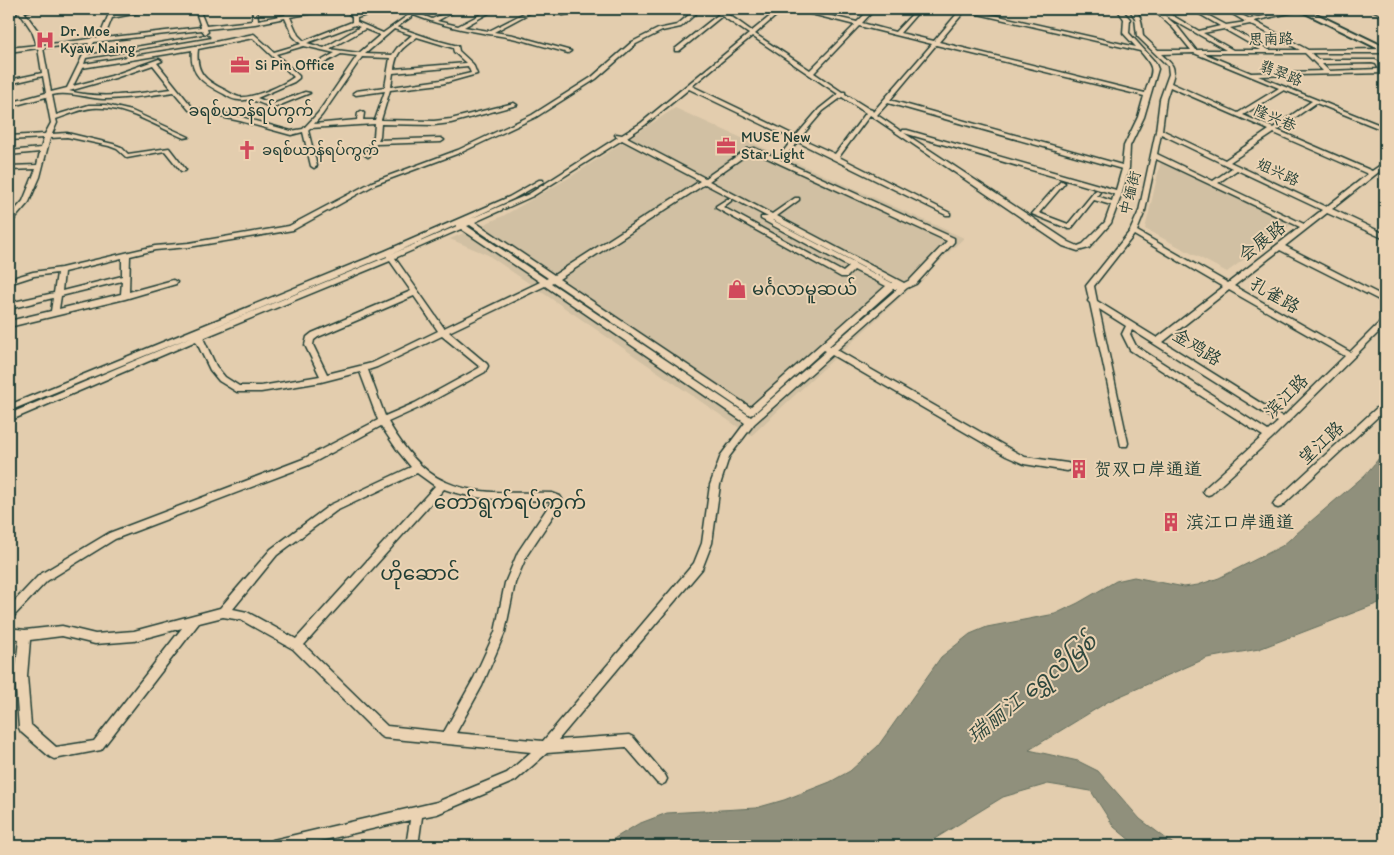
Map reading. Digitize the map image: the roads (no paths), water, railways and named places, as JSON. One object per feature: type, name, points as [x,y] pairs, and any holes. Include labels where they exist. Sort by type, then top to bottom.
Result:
[{"type":"highway","points":[[1301,9],[1385,49]]},
{"type":"highway","points":[[1308,9],[1385,49]]},
{"type":"street","points":[[101,38],[113,9]]},
{"type":"street","points":[[110,17],[156,9]]},
{"type":"street","points":[[197,9],[209,47]]},
{"type":"street","points":[[255,9],[256,22]]},
{"type":"street","points":[[290,9],[287,17],[295,35],[304,44],[360,55],[393,57]]},
{"type":"street","points":[[9,50],[40,44],[256,22],[330,9]]},
{"type":"street","points":[[346,9],[354,20],[364,27],[384,34]]},
{"type":"street","points":[[272,54],[304,44],[382,9]]},
{"type":"street","points":[[403,9],[432,21],[459,28],[490,32],[568,51]]},
{"type":"street","points":[[307,128],[326,107],[333,92],[360,55],[412,12],[420,9]]},
{"type":"street","points":[[432,21],[457,9]]},
{"type":"street","points":[[459,28],[494,9]]},
{"type":"street","points":[[490,32],[535,9]]},
{"type":"street","points":[[543,9],[563,14],[595,9]]},
{"type":"street","points":[[9,282],[33,274],[61,270],[154,248],[189,245],[291,228],[374,183],[460,151],[534,116],[594,78],[634,43],[660,30],[679,26],[699,9]]},
{"type":"street","points":[[715,9],[897,129],[1066,244],[1078,249],[1086,246],[1108,223],[1126,168],[1127,146],[1141,117],[1155,68],[1126,33],[1127,19],[1119,9]]},
{"type":"street","points":[[9,408],[196,334],[531,195],[618,138],[643,124],[690,87],[774,9]]},
{"type":"street","points":[[618,138],[782,9]]},
{"type":"street","points":[[797,9],[1147,95]]},
{"type":"street","points":[[811,72],[873,9]]},
{"type":"street","points":[[897,33],[919,9]]},
{"type":"street","points":[[832,156],[837,156],[873,113],[888,101],[964,9],[1141,50]]},
{"type":"street","name":"中缅街","points":[[1124,443],[1090,286],[1133,232],[1142,211],[1159,131],[1163,100],[1172,74],[1171,66],[1140,36],[1140,25],[1136,12],[1131,9]]},
{"type":"street","points":[[1155,9],[1199,32],[1231,52]]},
{"type":"street","points":[[1155,9],[1175,27],[1194,52]]},
{"type":"street","points":[[1194,9],[1267,51]]},
{"type":"street","points":[[1226,9],[1306,51],[1327,72]]},
{"type":"street","points":[[1199,32],[1301,9]]},
{"type":"street","points":[[1372,9],[1385,15]]},
{"type":"street","points":[[9,221],[26,202],[40,167],[48,135],[54,123],[40,44],[35,31],[20,10]]},
{"type":"street","points":[[677,50],[723,13]]},
{"type":"street","points":[[326,49],[364,27]]},
{"type":"street","points":[[356,92],[441,82],[473,74],[470,64],[456,51],[456,47],[393,27]]},
{"type":"street","points":[[368,154],[377,136],[378,122],[392,71],[393,57],[399,49],[416,35]]},
{"type":"street","points":[[82,66],[209,47],[254,36],[297,77],[251,98]]},
{"type":"street","points":[[84,57],[206,37]]},
{"type":"street","points":[[66,90],[82,66],[84,57],[93,39]]},
{"type":"street","points":[[195,48],[193,56],[196,68],[205,82],[237,98],[251,98],[273,106],[307,93]]},
{"type":"street","name":"思南路","points":[[1157,52],[1385,49]]},
{"type":"street","points":[[9,105],[49,95],[154,63],[178,51]]},
{"type":"street","points":[[319,64],[341,52]]},
{"type":"street","name":"翡翠路","points":[[1194,52],[1385,129]]},
{"type":"street","points":[[1318,62],[1373,61],[1378,63],[1384,71]]},
{"type":"street","points":[[154,63],[191,109],[241,119],[291,133],[307,128],[360,122],[443,122],[514,104]]},
{"type":"street","points":[[392,71],[470,64]]},
{"type":"street","points":[[1250,74],[1384,71]]},
{"type":"street","points":[[9,82],[46,74]]},
{"type":"street","name":"隆兴巷","points":[[1168,84],[1373,174]]},
{"type":"street","points":[[690,87],[948,214]]},
{"type":"street","points":[[1238,115],[1283,88]]},
{"type":"street","points":[[66,90],[74,95],[94,96],[175,90]]},
{"type":"street","points":[[784,154],[821,110],[843,93]]},
{"type":"street","points":[[888,101],[1126,168]]},
{"type":"street","points":[[1226,162],[1316,101]]},
{"type":"street","points":[[53,118],[95,106],[139,114],[156,125],[186,137]]},
{"type":"street","points":[[360,122],[361,113]]},
{"type":"street","points":[[307,128],[314,166]]},
{"type":"street","points":[[897,129],[1118,193]]},
{"type":"street","name":"姐兴路","points":[[1159,131],[1385,237]]},
{"type":"street","points":[[9,138],[48,135],[67,136],[111,145],[119,148],[127,156],[167,149],[183,170]]},
{"type":"street","points":[[618,138],[904,286]]},
{"type":"street","points":[[374,142],[441,140]]},
{"type":"street","points":[[196,334],[213,368],[222,379],[237,389],[261,389],[325,378],[374,365],[553,279],[749,150],[754,149],[952,240],[913,282],[904,286],[750,412],[553,279],[463,223]]},
{"type":"street","points":[[9,153],[44,150]]},
{"type":"street","points":[[1154,155],[1305,227]]},
{"type":"street","name":"会展路","points":[[1158,342],[1385,164]]},
{"type":"street","points":[[9,168],[40,167]]},
{"type":"street","points":[[1214,183],[1237,167]]},
{"type":"street","points":[[1056,174],[1053,183],[1060,184],[1035,214],[1069,227],[1095,195],[1114,204]]},
{"type":"street","points":[[702,182],[729,200],[770,218],[792,233],[891,286],[904,286]]},
{"type":"street","points":[[770,218],[797,199]]},
{"type":"street","points":[[729,200],[718,206],[844,275],[854,266]]},
{"type":"street","points":[[463,223],[544,283],[751,422]]},
{"type":"street","name":"孔雀路","points":[[1133,232],[1349,355]]},
{"type":"street","points":[[781,241],[792,233]]},
{"type":"street","points":[[1280,247],[1385,300]]},
{"type":"street","points":[[125,296],[126,255]]},
{"type":"street","points":[[9,614],[42,578],[112,536],[306,462],[482,370],[484,366],[482,363],[443,332],[389,255]]},
{"type":"street","points":[[55,312],[61,270]]},
{"type":"street","points":[[9,306],[126,278]]},
{"type":"street","points":[[9,324],[125,296],[173,282]]},
{"type":"street","points":[[273,846],[437,808],[511,777],[545,747],[698,566],[708,543],[715,485],[725,455],[751,422],[891,286]]},
{"type":"street","points":[[325,378],[309,345],[310,340],[315,335],[415,292]]},
{"type":"street","name":"金鸡路","points":[[1092,301],[1283,422]]},
{"type":"street","name":"滨江路","points":[[1208,491],[1269,436],[1349,355],[1385,322]]},
{"type":"street","points":[[1131,325],[1126,334],[1133,348],[1269,436]]},
{"type":"street","points":[[9,418],[196,334]]},
{"type":"street","points":[[828,348],[1009,453],[1024,460],[1067,467]]},
{"type":"street","points":[[363,368],[383,421],[397,446],[418,468],[442,485],[477,494],[552,497],[556,499],[556,504],[523,552],[510,583],[500,632],[478,682],[448,737]]},
{"type":"street","name":"望江路","points":[[1278,504],[1385,405]]},
{"type":"street","points":[[223,612],[274,552],[333,508],[418,468]]},
{"type":"street","points":[[296,645],[442,485]]},
{"type":"street","points":[[9,633],[25,635],[62,631],[95,639],[134,636],[223,612],[243,614],[296,645],[384,732],[545,747],[629,741],[660,779]]},
{"type":"street","points":[[25,635],[21,676],[24,728],[54,752],[97,746],[195,620]]},
{"type":"street","points":[[412,846],[417,813]]},
{"type":"water","name":"瑞丽江 ရွှေလီမြစ်","points":[[1385,451],[1385,598],[1379,603],[1259,649],[1207,658],[1109,701],[1029,750],[1078,761],[1098,771],[1140,819],[1176,846],[1137,846],[1114,827],[1091,791],[1048,784],[1003,797],[923,846],[602,846],[638,824],[667,813],[756,808],[784,800],[830,782],[850,771],[878,746],[941,657],[970,634],[987,627],[1055,614],[1116,581],[1134,577],[1184,587],[1198,585],[1219,578],[1282,546],[1365,475]]},
{"type":"place","name":"Dr. Moe Kyaw Naing","points":[[45,40]]},
{"type":"place","name":"Si Pin Office","points":[[240,65]]},
{"type":"place","name":"MUSE New Star Light","points":[[726,146]]},
{"type":"place","name":"ခရစ်ယာန်ရပ်ကွက်","points":[[247,150]]},
{"type":"place","name":"မင်္ဂလာမူဆယ်","points":[[737,289]]},
{"type":"place","name":"贺双口岸通道","points":[[1079,469]]},
{"type":"place","name":"滨江口岸通道","points":[[1171,522]]},
{"type":"district","name":"ခရစ်ယာန်ရပ်ကွက်","points":[[251,110]]},
{"type":"district","name":"တော်ရွက်ရပ်ကွက်","points":[[510,502]]},
{"type":"district","name":"ဟိုဆောင်","points":[[420,573]]}]
